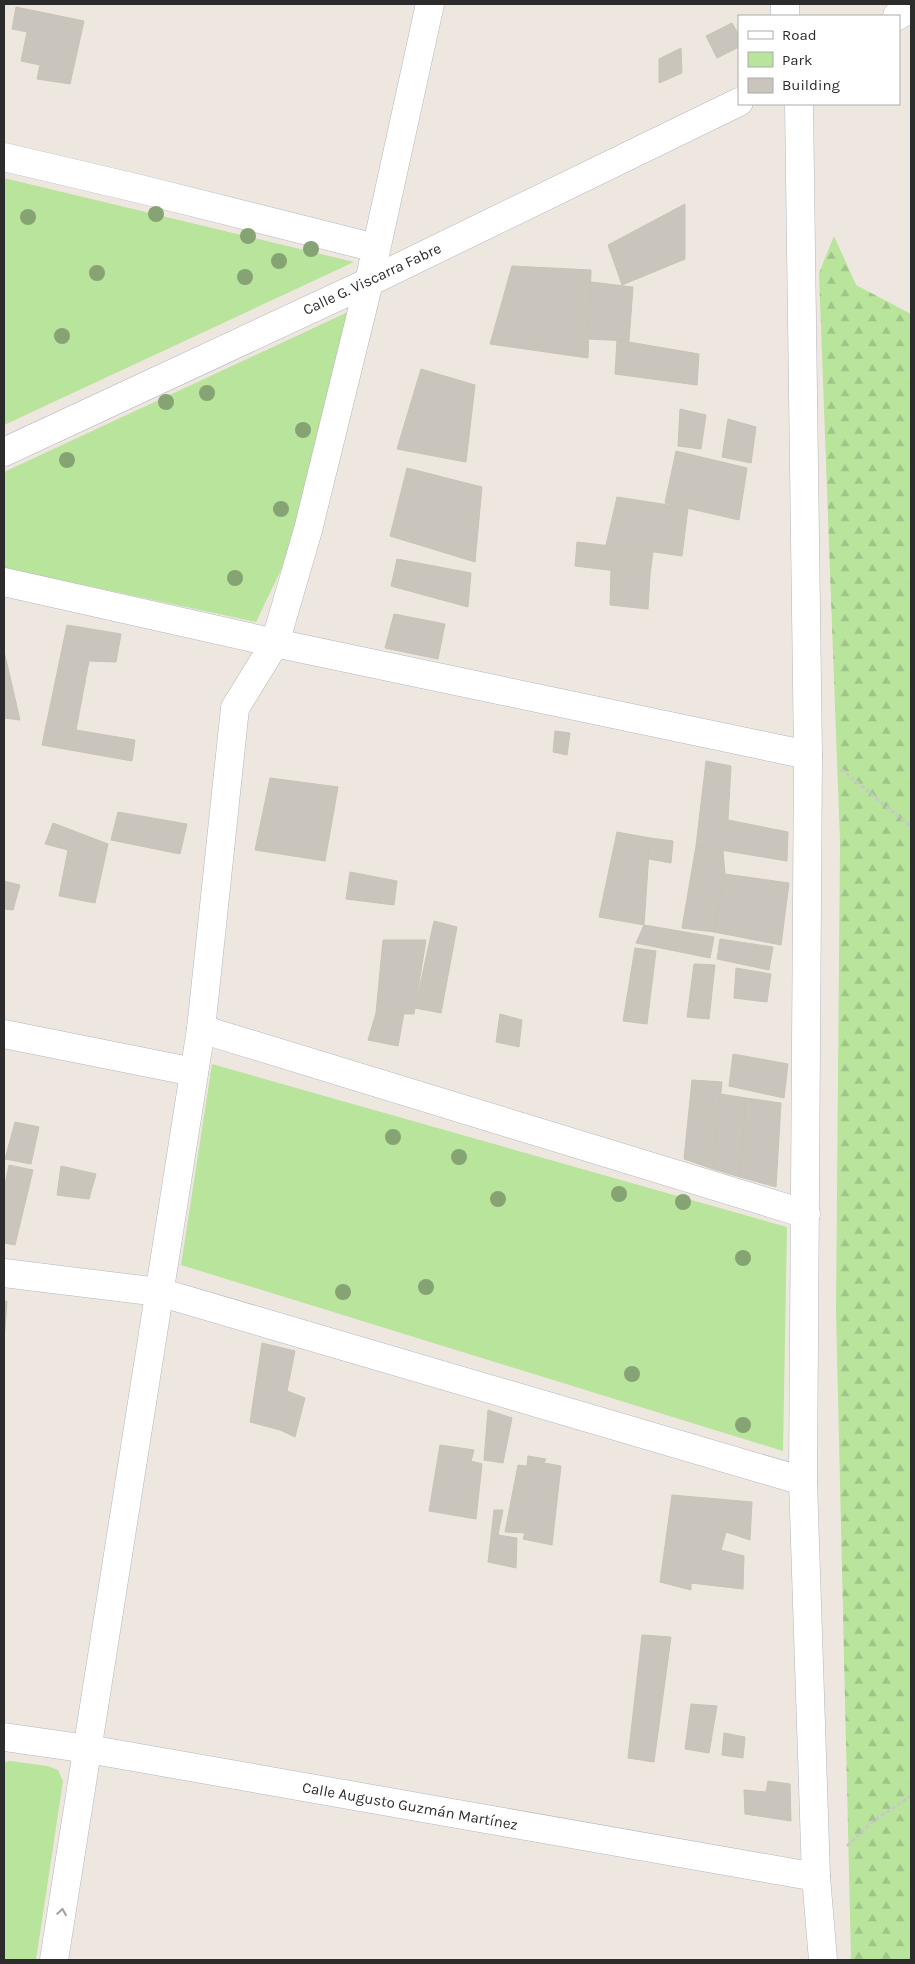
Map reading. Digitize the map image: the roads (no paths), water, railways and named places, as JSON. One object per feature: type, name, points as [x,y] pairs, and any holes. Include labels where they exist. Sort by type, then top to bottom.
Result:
[{"type":"street","points":[[54,1960],[201,1029],[235,708],[275,643],[308,530],[369,282],[430,4]]},
{"type":"street","points":[[899,15],[911,8]]},
{"type":"street","name":"Calle G. Viscarra Fabre","points":[[4,452],[369,282],[738,102]]},
{"type":"street","points":[[799,105],[808,755],[804,1481],[816,1877],[822,1960]]},
{"type":"street","points":[[4,157],[140,188],[376,248]]},
{"type":"street","points":[[4,582],[275,643],[808,755]]},
{"type":"street","points":[[201,1029],[806,1214]]},
{"type":"street","points":[[4,1034],[194,1072]]},
{"type":"street","points":[[4,1273],[160,1292],[804,1481]]},
{"type":"street","name":"Calle Augusto Guzmán Martínez","points":[[4,1737],[816,1877]]}]
